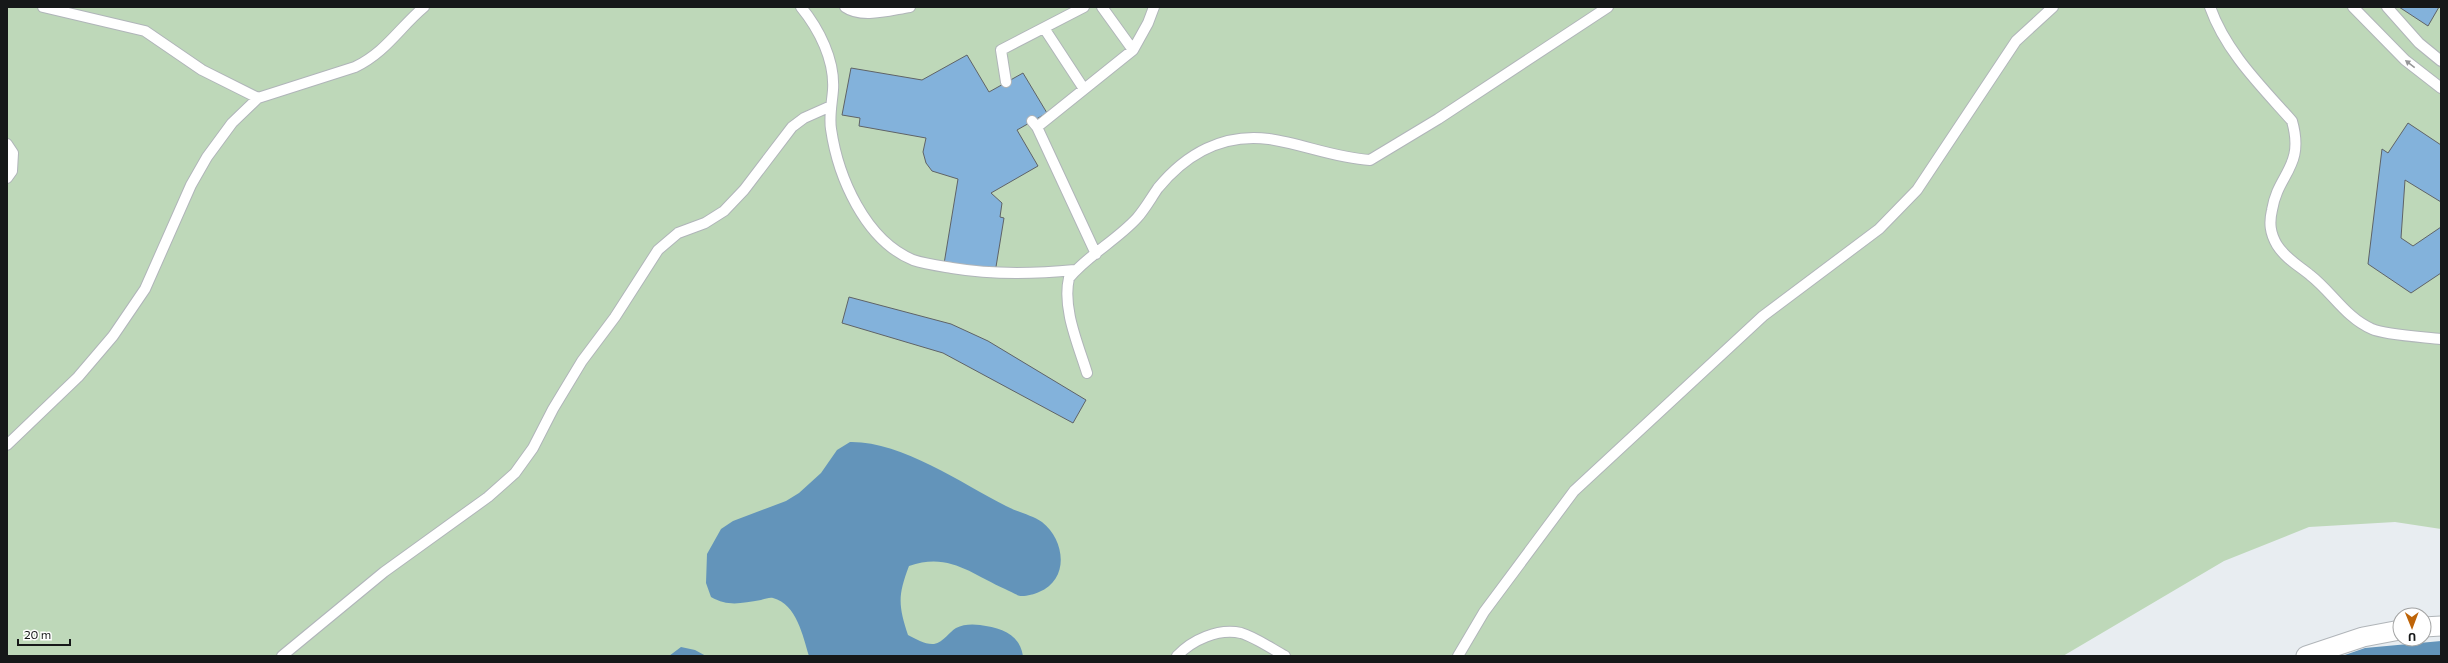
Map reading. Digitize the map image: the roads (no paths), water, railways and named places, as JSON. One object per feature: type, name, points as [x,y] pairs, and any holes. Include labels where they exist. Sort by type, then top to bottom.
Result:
[{"type":"street","points":[[2306,656],[2363,637],[2392,632]]},
{"type":"lane","points":[[43,7],[145,31],[202,70],[258,98]]},
{"type":"lane","points":[[7,445],[78,377],[113,336],[145,289],[191,185],[207,157],[232,123],[258,98],[366,62],[392,41],[424,7]]},
{"type":"lane","points":[[801,7],[811,19],[828,53],[833,88],[831,128],[838,166],[869,221],[884,239],[898,251],[914,260],[995,274],[1036,274],[1075,270]]},
{"type":"lane","points":[[845,7],[853,13],[910,7]]},
{"type":"lane","points":[[1006,82],[1001,50],[1084,7]]},
{"type":"lane","points":[[1102,7],[1133,50]]},
{"type":"lane","points":[[1096,254],[1035,124],[1084,89],[1133,50],[1148,23],[1154,7]]},
{"type":"lane","points":[[1088,373],[1071,322],[1067,287],[1069,278],[1075,270],[1096,254],[1137,218],[1159,187],[1185,162],[1207,147],[1233,139],[1269,139],[1329,154],[1370,160],[1438,119],[1608,7]]},
{"type":"lane","points":[[1458,656],[1484,612],[1574,491],[1763,316],[1879,229],[1917,190],[2016,41],[2053,7]]},
{"type":"lane","points":[[2210,7],[2218,30],[2228,45],[2292,121],[2296,136],[2291,169],[2272,208],[2271,232],[2278,245],[2292,263],[2311,275],[2352,317],[2372,330],[2441,339]]},
{"type":"lane","points":[[2353,7],[2405,60],[2441,88]]},
{"type":"lane","points":[[2387,7],[2419,43],[2441,61]]},
{"type":"lane","points":[[1044,28],[1084,89]]},
{"type":"lane","points":[[282,656],[384,572],[488,497],[515,473],[533,448],[553,409],[582,361],[615,317],[658,250],[678,233],[705,223],[724,211],[744,190],[792,127],[804,118],[831,106]]},
{"type":"lane","points":[[7,144],[14,153],[12,171],[7,178]]},
{"type":"lane","points":[[1177,656],[1187,645],[1216,633],[1241,633],[1285,656]]},
{"type":"water","points":[[850,442],[890,448],[910,456],[950,475],[1006,506],[1029,515],[1042,522],[1050,530],[1056,539],[1059,549],[1061,559],[1060,569],[1056,578],[1049,586],[1037,593],[1026,596],[1018,595],[970,571],[948,563],[923,562],[909,566],[901,593],[902,616],[908,635],[924,643],[934,644],[944,639],[953,630],[965,625],[971,624],[988,626],[1002,630],[1013,637],[1018,642],[1023,656],[809,656],[798,622],[788,607],[781,601],[770,598],[729,603],[711,597],[706,583],[707,554],[721,529],[733,521],[786,501],[799,493],[821,473],[837,450]]},
{"type":"water","points":[[2441,641],[2441,656],[2342,656],[2365,648],[2392,646],[2392,647],[2432,647],[2432,642]]},
{"type":"water","points":[[681,647],[695,650],[706,656],[669,656]]}]
